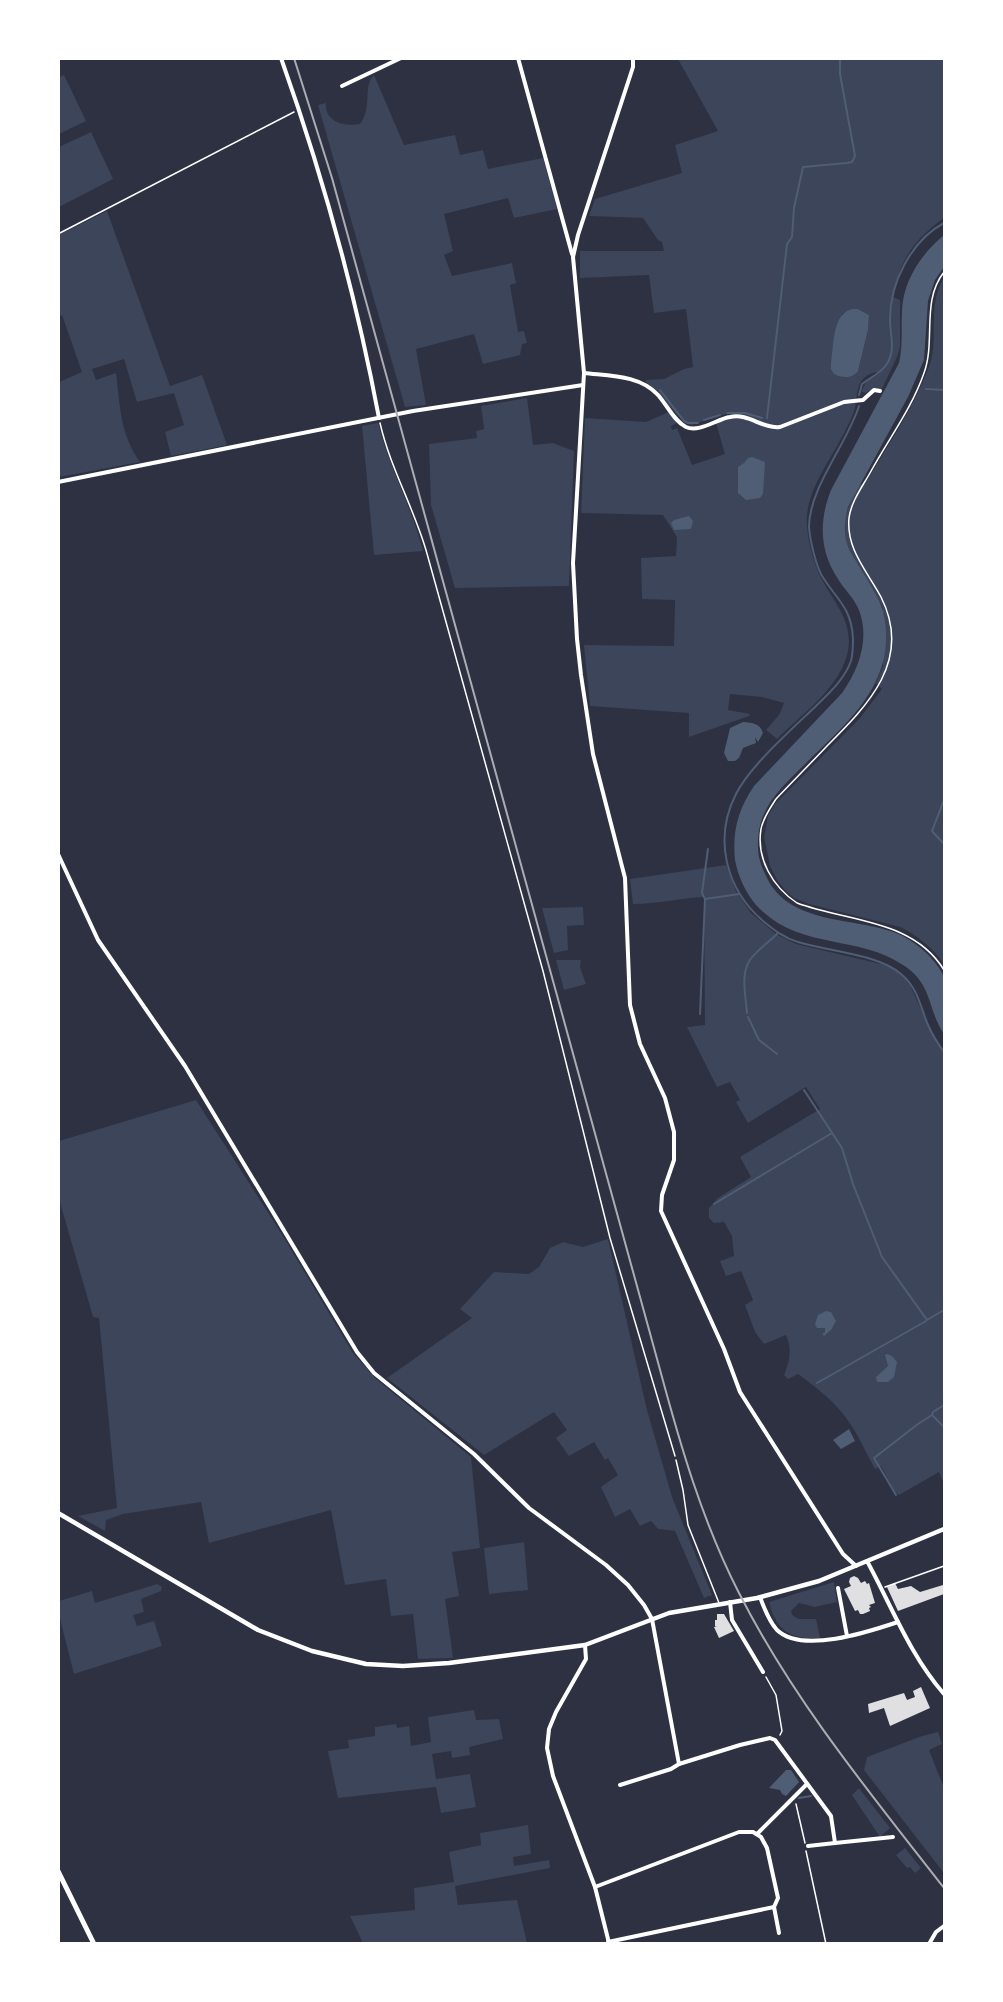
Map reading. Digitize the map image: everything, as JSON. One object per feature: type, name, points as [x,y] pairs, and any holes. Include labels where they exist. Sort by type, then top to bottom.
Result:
[{"type":"main road","points":[[58,1871],[94,1944]]},
{"type":"street","points":[[281,58],[300,109],[345,262],[366,349],[379,418]]},
{"type":"street","points":[[342,86],[401,58]]},
{"type":"street","points":[[518,58],[573,257],[584,373],[573,563],[578,648],[593,754],[625,878],[630,1005],[640,1044],[665,1098],[674,1132],[674,1160],[662,1195],[661,1211],[724,1349],[740,1392],[843,1554],[856,1566]]},
{"type":"street","points":[[573,257],[578,235],[633,68],[633,58]]},
{"type":"street","points":[[584,373],[625,378],[644,384],[658,394],[680,422],[689,428],[738,416],[769,427],[780,427],[844,402],[866,399],[874,390],[880,391]]},
{"type":"street","points":[[58,482],[379,418],[583,385]]},
{"type":"street","points":[[58,854],[98,940],[184,1066],[357,1352],[374,1373],[474,1454],[529,1508],[606,1565],[628,1585],[644,1605],[652,1619],[679,1764]]},
{"type":"street","points":[[60,1513],[258,1630],[312,1651],[366,1664],[403,1666],[449,1663],[585,1646],[652,1619],[686,1609],[760,1597],[819,1581],[945,1529]]},
{"type":"street","points":[[867,1562],[918,1660],[945,1694]]},
{"type":"street","points":[[838,1588],[847,1636]]},
{"type":"street","points":[[760,1597],[770,1622],[787,1638],[810,1642],[847,1636],[898,1622]]},
{"type":"street","points":[[730,1602],[732,1620],[763,1672]]},
{"type":"street","points":[[585,1646],[586,1659],[556,1712],[549,1730],[548,1748],[553,1776],[595,1887],[609,1943],[774,1907]]},
{"type":"street","points":[[620,1785],[671,1769],[679,1764],[770,1738],[775,1740],[831,1816],[835,1843]]},
{"type":"street","points":[[757,1834],[807,1784]]},
{"type":"street","points":[[595,1887],[739,1832],[753,1832],[761,1837],[766,1848],[778,1898],[774,1907],[779,1933]]},
{"type":"street","points":[[808,1846],[893,1837]]},
{"type":"street","points":[[929,1944],[936,1932],[945,1926]]},
{"type":"lane","points":[[945,272],[933,292],[928,360],[924,373],[915,395],[858,493],[849,516],[850,538],[855,554],[881,597],[888,619],[891,641],[887,666],[878,688],[859,714],[776,799],[761,828],[760,847],[769,874],[786,895],[797,903],[901,932],[920,944],[936,958],[945,970]]},
{"type":"lane","points":[[676,1460],[688,1525],[720,1604]]},
{"type":"path","points":[[58,234],[300,109]]},
{"type":"path","points":[[379,418],[386,447],[418,522],[429,560],[543,970],[610,1238],[676,1460]]},
{"type":"path","points":[[882,1588],[945,1566]]},
{"type":"path","points":[[763,1672],[776,1695],[782,1731],[775,1740]]},
{"type":"path","points":[[795,1797],[826,1944]]},
{"type":"shaded area","points":[[678,59],[944,59],[944,218],[924,234],[904,261],[893,297],[900,300],[900,347],[897,357],[882,389],[861,392],[866,382],[880,373],[871,374],[861,381],[851,419],[815,486],[808,508],[808,532],[813,556],[823,581],[844,618],[849,639],[848,651],[844,664],[829,688],[777,739],[766,730],[779,715],[784,703],[762,697],[730,694],[728,710],[750,714],[749,716],[689,737],[689,713],[590,706],[584,645],[674,646],[675,600],[642,599],[641,558],[676,556],[677,537],[663,515],[581,513],[585,418],[646,422],[669,412],[677,423],[671,426],[672,430],[677,428],[692,465],[725,454],[716,423],[738,417],[741,413],[732,412],[691,425],[685,422],[646,382],[646,380],[664,379],[693,367],[686,309],[654,313],[649,275],[580,278],[580,251],[664,251],[662,242],[658,240],[643,218],[589,216],[595,199],[682,173],[675,145],[718,131]],"holes":[[[858,309],[869,315],[868,330],[858,371],[842,314]]]},
{"type":"shaded area","points":[[64,75],[86,121],[59,134],[59,77]]},
{"type":"shaded area","points":[[374,75],[404,145],[455,135],[460,155],[483,150],[488,169],[543,158],[557,209],[514,218],[508,198],[444,214],[453,251],[444,255],[452,276],[512,263],[516,283],[510,285],[518,332],[524,331],[527,343],[522,344],[520,355],[483,364],[474,334],[416,349],[426,405],[405,407],[318,105],[326,103],[328,115],[337,122],[348,125],[360,124],[366,111],[370,80]]},
{"type":"shaded area","points":[[91,132],[113,179],[59,207],[59,147]]},
{"type":"shaded area","points":[[107,211],[170,386],[202,375],[227,445],[171,456],[165,432],[184,425],[174,393],[137,402],[124,359],[92,369],[96,380],[116,373],[125,430],[128,441],[140,462],[59,477],[59,382],[82,372],[62,315],[59,317],[59,235]]},
{"type":"shaded area","points":[[944,235],[944,267],[935,280],[928,301],[924,360],[908,397],[848,507],[846,519],[845,535],[850,551],[883,611],[886,637],[884,660],[865,701],[834,736],[775,795],[764,813],[758,835],[758,848],[767,878],[777,893],[791,904],[824,917],[896,933],[910,940],[929,956],[945,980],[944,1034],[920,980],[903,965],[885,955],[809,936],[772,920],[756,905],[745,889],[736,866],[734,850],[737,821],[754,786],[842,693],[858,664],[863,643],[862,621],[857,606],[838,579],[827,558],[823,535],[824,513],[831,490],[899,363],[903,300],[910,279],[921,259]]},
{"type":"shaded area","points":[[944,277],[944,964],[925,943],[900,927],[809,904],[794,898],[777,880],[770,866],[764,837],[768,816],[775,804],[860,718],[882,689],[876,683],[883,666],[883,608],[850,551],[844,524],[851,501],[860,484],[864,485],[923,383],[932,356],[934,311]]},
{"type":"shaded area","points":[[858,309],[869,315],[868,330],[858,371],[850,377],[844,377],[834,374],[831,363],[837,324],[845,312]]},
{"type":"shaded area","points":[[527,398],[533,445],[553,443],[574,451],[569,586],[455,588],[431,505],[429,444],[477,438],[476,431],[484,429],[481,406]]},
{"type":"shaded area","points":[[378,423],[423,551],[374,555],[362,426]]},
{"type":"shaded area","points":[[752,457],[765,462],[763,494],[760,498],[746,500],[738,493],[738,467]]},
{"type":"shaded area","points":[[689,516],[693,521],[691,529],[674,530],[671,523],[674,520]]},
{"type":"shaded area","points":[[743,722],[758,725],[763,733],[758,742],[755,737],[756,743],[743,748],[739,758],[735,761],[728,761],[724,753],[730,728]]},
{"type":"shaded area","points":[[726,865],[736,891],[751,913],[776,934],[796,944],[885,965],[901,974],[910,985],[937,1044],[944,1052],[944,1484],[939,1472],[899,1495],[895,1492],[881,1466],[875,1469],[854,1429],[838,1408],[798,1374],[788,1379],[784,1375],[789,1355],[786,1335],[764,1344],[755,1332],[745,1305],[753,1300],[741,1271],[726,1276],[720,1261],[734,1256],[732,1236],[724,1222],[714,1223],[709,1218],[709,1208],[718,1198],[751,1177],[740,1157],[820,1109],[806,1087],[748,1123],[736,1102],[740,1100],[730,1082],[717,1087],[687,1027],[705,1025],[704,897],[633,904],[630,879]]},
{"type":"shaded area","points":[[583,907],[584,925],[567,926],[568,950],[554,953],[542,908]]},
{"type":"shaded area","points":[[556,960],[581,960],[580,967],[586,984],[564,990]]},
{"type":"shaded area","points":[[196,1100],[283,1236],[353,1353],[375,1378],[471,1457],[480,1548],[452,1552],[459,1596],[445,1599],[453,1658],[418,1659],[413,1614],[391,1616],[386,1579],[345,1585],[331,1510],[209,1543],[201,1502],[123,1514],[106,1520],[105,1531],[78,1516],[117,1508],[99,1318],[93,1317],[59,1199],[59,1141]]},
{"type":"shaded area","points":[[608,1239],[647,1410],[672,1497],[712,1595],[704,1598],[675,1531],[658,1529],[651,1521],[640,1526],[630,1509],[615,1517],[601,1487],[618,1475],[608,1458],[605,1460],[594,1442],[569,1456],[556,1438],[567,1430],[554,1412],[484,1455],[387,1378],[472,1318],[460,1309],[494,1272],[529,1274],[539,1267],[550,1248],[563,1242],[583,1247]]},
{"type":"shaded area","points":[[826,1311],[831,1312],[836,1321],[824,1336],[822,1334],[825,1328],[817,1328],[815,1324],[818,1315]]},
{"type":"shaded area","points":[[887,1354],[897,1362],[894,1377],[888,1382],[877,1382],[876,1377],[888,1366],[885,1355]]},
{"type":"shaded area","points":[[849,1429],[855,1441],[841,1449],[833,1440]]},
{"type":"shaded area","points":[[524,1542],[528,1590],[489,1594],[484,1548]]},
{"type":"shaded area","points":[[834,1582],[837,1602],[815,1607],[799,1603],[791,1611],[793,1616],[799,1619],[816,1619],[820,1638],[793,1635],[781,1627],[769,1602]]},
{"type":"shaded area","points":[[157,1584],[162,1587],[161,1591],[141,1599],[144,1612],[133,1615],[137,1626],[154,1621],[162,1646],[74,1674],[59,1615],[59,1601],[92,1591],[95,1603]]},
{"type":"shaded area","points":[[474,1710],[476,1720],[499,1719],[503,1739],[469,1747],[470,1755],[452,1758],[451,1751],[432,1754],[436,1779],[470,1774],[476,1807],[441,1813],[436,1787],[338,1798],[328,1751],[349,1748],[348,1740],[375,1736],[375,1727],[396,1724],[397,1728],[409,1726],[411,1746],[431,1742],[428,1717]]},
{"type":"shaded area","points":[[938,1732],[942,1744],[929,1750],[944,1788],[944,1873],[864,1770],[867,1757]]},
{"type":"shaded area","points":[[786,1770],[791,1770],[799,1782],[786,1796],[780,1790],[769,1788]]},
{"type":"shaded area","points":[[859,1788],[890,1828],[880,1837],[852,1795]]},
{"type":"shaded area","points":[[528,1825],[531,1854],[513,1857],[514,1866],[549,1860],[550,1868],[455,1886],[458,1905],[517,1900],[527,1943],[363,1943],[350,1916],[415,1910],[414,1888],[454,1882],[449,1852],[481,1845],[480,1833]]},
{"type":"shaded area","points":[[905,1848],[921,1868],[915,1873],[910,1867],[907,1868],[896,1855]]},
{"type":"building","points":[[854,1576],[861,1583],[865,1581],[869,1583],[875,1603],[869,1605],[870,1611],[863,1614],[860,1614],[858,1610],[855,1611],[844,1589],[851,1586],[850,1578]]},
{"type":"building","points":[[895,1583],[898,1589],[911,1586],[920,1592],[943,1585],[944,1594],[898,1611],[887,1587]]},
{"type":"building","points":[[717,1614],[724,1614],[734,1631],[719,1638],[714,1627],[717,1626],[715,1626],[715,1620],[717,1620]]},
{"type":"building","points":[[921,1687],[930,1708],[890,1726],[884,1708],[869,1713],[868,1704],[904,1693],[907,1700],[915,1697],[913,1691]]},
{"type":"waterway","points":[[767,418],[787,244],[792,237],[794,208],[803,167],[852,162],[855,156],[840,74],[840,58]]},
{"type":"waterway","points":[[859,395],[862,384],[882,370],[890,358],[892,348],[891,305],[905,264],[922,240],[944,223]]},
{"type":"waterway","points":[[926,389],[944,390]]},
{"type":"waterway","points":[[660,390],[684,421],[698,423]]},
{"type":"waterway","points":[[859,406],[815,497],[809,527],[818,568],[850,619],[853,638],[851,661],[836,686],[772,748],[742,783],[729,811],[725,828],[727,862],[732,879],[750,908],[779,933],[810,945],[866,957],[891,967],[907,979],[915,991],[935,1039],[944,1052]]},
{"type":"waterway","points":[[727,413],[745,413],[762,418]]},
{"type":"waterway","points":[[704,420],[720,415]]},
{"type":"waterway","points":[[944,800],[932,831],[944,844]]},
{"type":"waterway","points":[[705,899],[702,893],[708,849]]},
{"type":"waterway","points":[[700,1014],[705,899],[739,894]]},
{"type":"waterway","points":[[747,1013],[744,986],[747,966],[756,953],[778,933]]},
{"type":"waterway","points":[[748,1017],[759,1040],[777,1054]]},
{"type":"waterway","points":[[804,1090],[842,1148],[853,1184],[882,1257],[927,1320],[944,1310]]},
{"type":"waterway","points":[[714,1204],[832,1133]]},
{"type":"waterway","points":[[817,1383],[926,1321]]},
{"type":"waterway","points":[[944,1405],[932,1415],[944,1427]]},
{"type":"waterway","points":[[896,1495],[874,1458],[932,1415]]},
{"type":"waterway","points":[[799,1798],[811,1796]]},
{"type":"railway","points":[[294,58],[332,178],[667,1395],[703,1510],[739,1593],[784,1671],[834,1745],[944,1888]]}]
